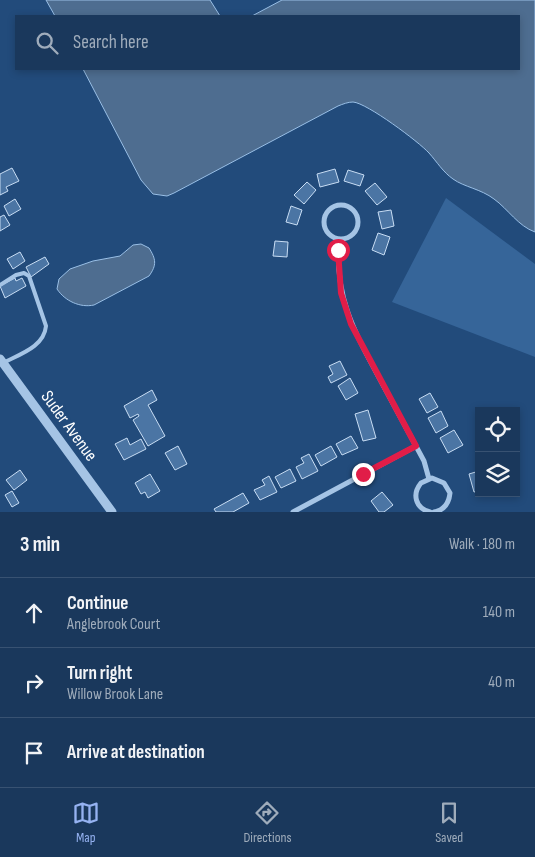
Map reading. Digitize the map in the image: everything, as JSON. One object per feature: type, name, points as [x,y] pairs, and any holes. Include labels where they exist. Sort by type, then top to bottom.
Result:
[{"type":"street","points":[[343,204],[354,210],[358,223],[353,234],[339,239],[327,233],[324,217],[331,208],[343,204]]},
{"type":"street","points":[[339,239],[338,258],[341,293],[351,324],[416,446],[426,466],[429,479]]},
{"type":"street","name":"Suder Avenue","points":[[2,361],[112,512]]},
{"type":"street","points":[[293,512],[416,446]]},
{"type":"street","points":[[430,512],[418,504],[416,493],[421,483],[429,479],[439,479],[450,493],[447,504],[443,509],[434,512]]},
{"type":"lane","points":[[0,284],[16,275],[24,273],[29,276],[46,326],[45,334],[39,343],[2,361]]},
{"type":"shaded area","points":[[46,0],[210,0],[219,15],[54,15]]},
{"type":"shaded area","points":[[282,0],[535,0],[535,232],[523,226],[489,196],[453,179],[429,153],[404,132],[369,109],[353,102],[338,106],[174,193],[167,196],[153,194],[141,180],[84,70],[520,70],[520,15],[254,15]]},
{"type":"shaded area","points":[[446,198],[535,264],[535,357],[392,302]]},
{"type":"shaded area","points":[[141,244],[149,248],[154,259],[153,269],[149,276],[89,306],[73,303],[57,289],[59,279],[70,269],[93,261],[120,256],[133,245]]},
{"type":"building","points":[[12,168],[19,181],[6,187],[8,191],[0,195],[0,174]]},
{"type":"building","points":[[335,169],[339,182],[320,187],[317,174]]},
{"type":"building","points":[[348,170],[364,175],[360,186],[344,181]]},
{"type":"building","points":[[307,182],[316,190],[304,204],[294,195]]},
{"type":"building","points":[[375,183],[387,197],[377,205],[365,191]]},
{"type":"building","points":[[15,199],[21,209],[9,216],[4,206]]},
{"type":"building","points":[[291,206],[302,210],[297,225],[286,222]]},
{"type":"building","points":[[391,210],[394,226],[382,229],[378,212]]},
{"type":"building","points":[[4,215],[10,225],[0,231],[0,217]]},
{"type":"building","points":[[378,233],[390,237],[384,255],[372,250]]},
{"type":"building","points":[[275,241],[288,242],[287,257],[273,256]]},
{"type":"building","points":[[20,252],[25,261],[13,269],[7,259]]},
{"type":"building","points":[[45,257],[49,264],[31,277],[26,267]]},
{"type":"building","points":[[15,278],[16,281],[22,278],[26,286],[5,298],[0,286]]},
{"type":"building","points":[[340,361],[347,375],[331,383],[328,377],[333,374],[329,366]]},
{"type":"building","points":[[350,378],[358,393],[346,400],[338,386]]},
{"type":"building","points":[[152,390],[157,400],[148,405],[165,436],[148,446],[133,420],[139,416],[138,414],[130,418],[124,406]]},
{"type":"building","points":[[430,393],[438,407],[427,413],[419,399]]},
{"type":"building","points":[[368,410],[376,438],[363,441],[355,414]]},
{"type":"building","points":[[441,411],[448,426],[436,433],[428,418]]},
{"type":"building","points":[[454,430],[463,445],[448,453],[440,438]]},
{"type":"building","points":[[351,436],[358,448],[342,455],[336,444]]},
{"type":"building","points":[[127,438],[130,445],[141,439],[146,449],[124,460],[115,444]]},
{"type":"building","points":[[178,446],[187,464],[175,470],[165,453]]},
{"type":"building","points":[[331,446],[337,457],[321,466],[315,455]]},
{"type":"building","points":[[309,454],[318,471],[302,479],[296,467],[304,463],[301,458]]},
{"type":"building","points":[[290,469],[296,481],[281,488],[275,477]]},
{"type":"building","points":[[20,470],[27,480],[14,490],[6,480]]},
{"type":"building","points":[[475,472],[475,492],[474,492],[469,474]]},
{"type":"building","points":[[150,474],[160,491],[148,498],[145,492],[141,494],[135,483]]},
{"type":"building","points":[[269,476],[277,492],[260,500],[254,490],[265,485],[262,480]]},
{"type":"building","points":[[12,491],[19,503],[12,507],[5,495]]},
{"type":"building","points":[[382,492],[393,505],[384,512],[379,512],[371,501]]},
{"type":"building","points":[[243,493],[249,503],[233,512],[216,512],[214,509]]},
{"type":"route","points":[[338,250],[341,293],[351,324],[416,446],[363,474]]}]
